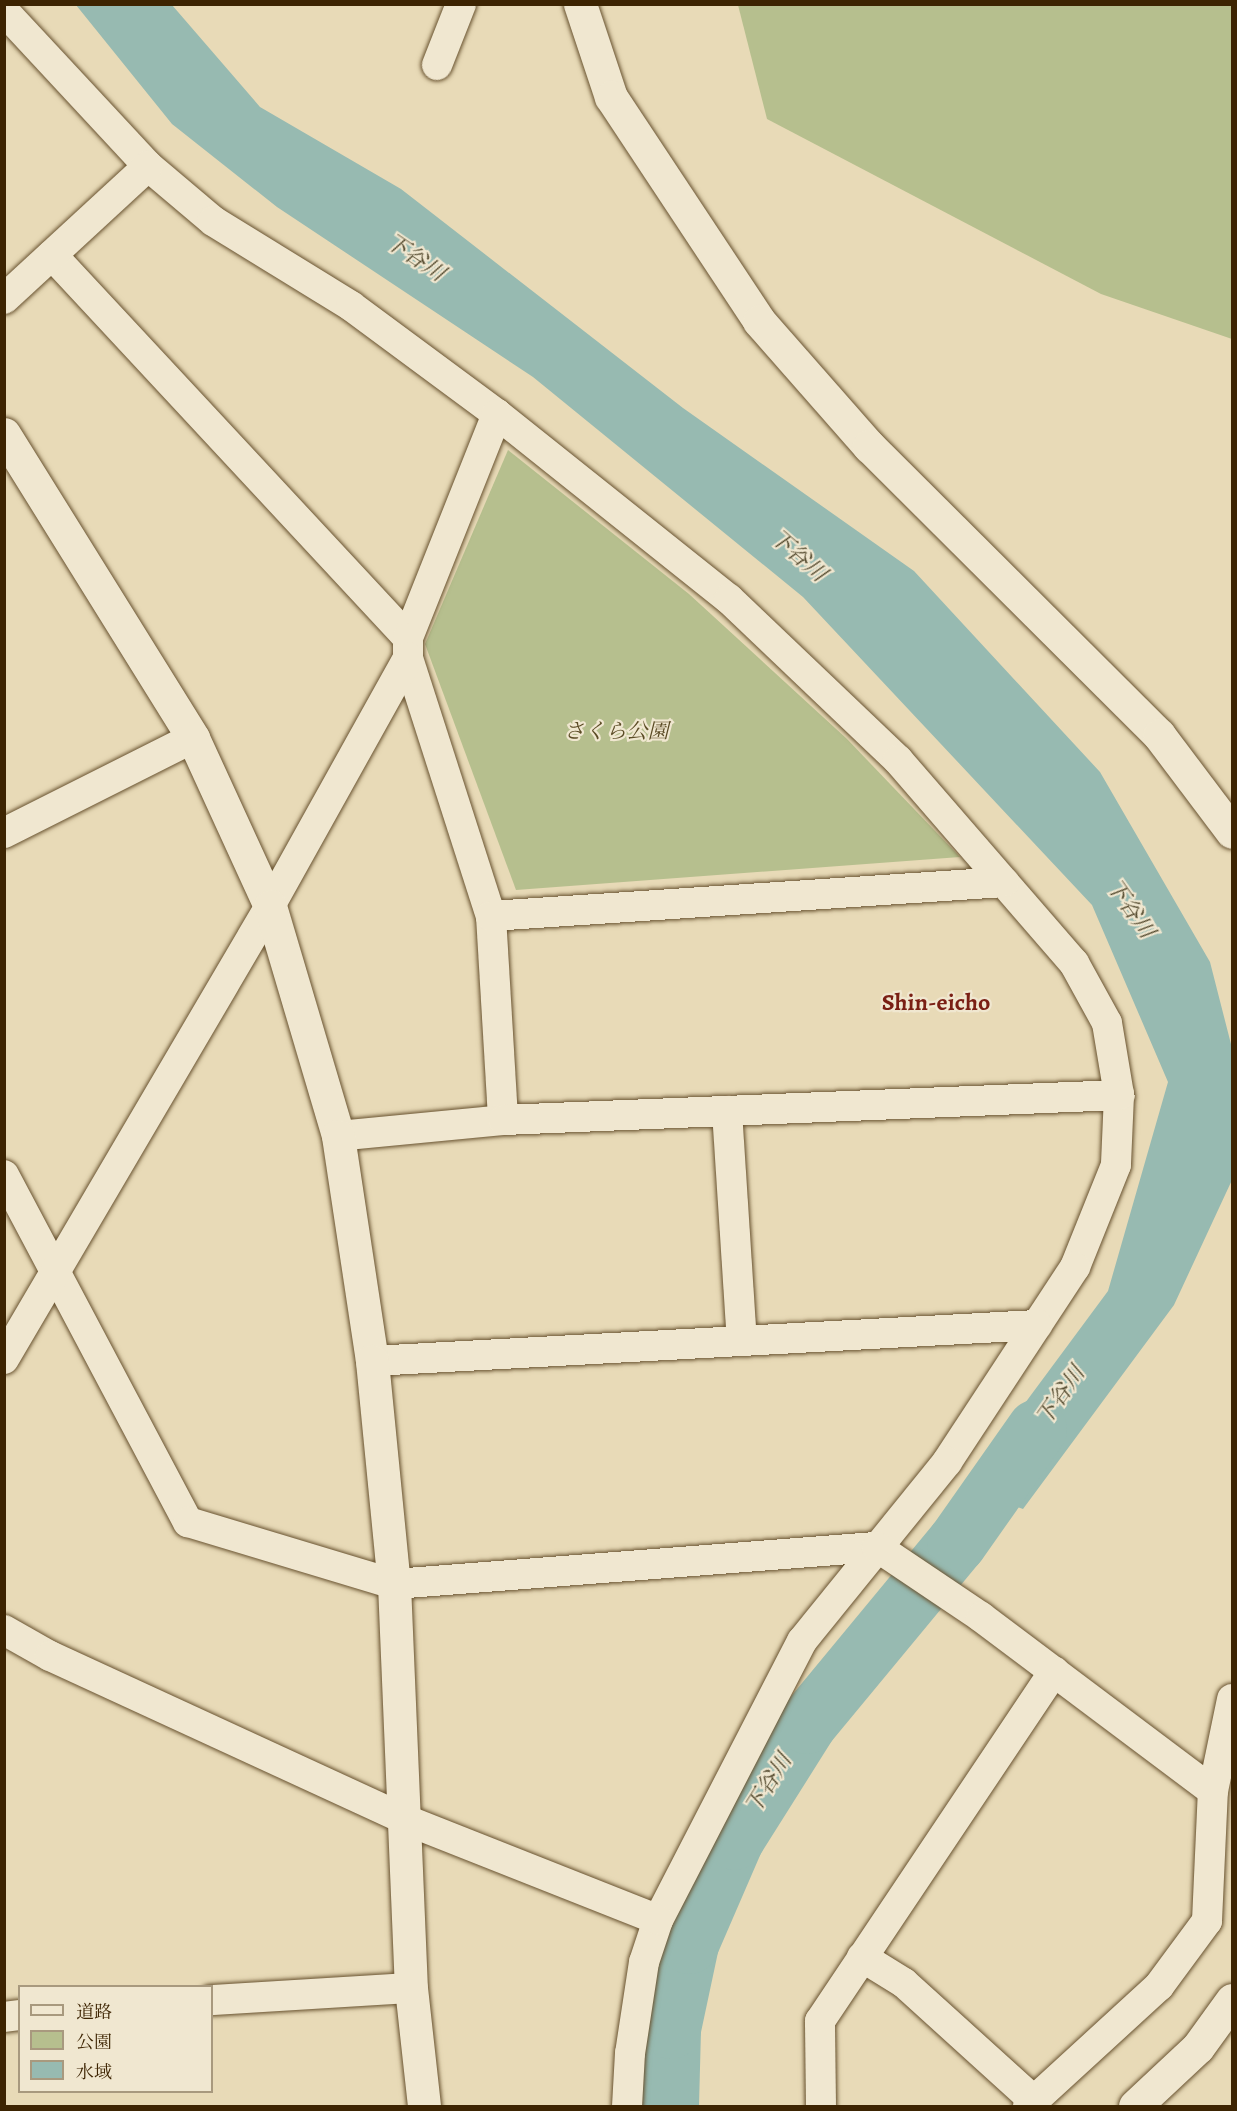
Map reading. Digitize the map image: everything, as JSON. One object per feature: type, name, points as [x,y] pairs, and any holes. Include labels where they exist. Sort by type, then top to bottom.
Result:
[{"type":"street","points":[[437,65],[460,4]]},
{"type":"street","points":[[580,4],[611,97],[759,321],[869,446],[1159,735],[1233,832]]},
{"type":"street","points":[[4,11],[148,166],[213,221],[351,306],[497,414],[729,600],[898,760],[1074,963],[1107,1023],[1119,1095],[1116,1165],[1075,1267],[947,1462],[802,1641],[658,1920],[644,1962],[630,2053],[627,2106]]},
{"type":"street","points":[[4,299],[148,166]]},
{"type":"street","points":[[52,255],[408,648],[491,916],[503,1120]]},
{"type":"street","points":[[4,1359],[270,906],[408,648],[497,414]]},
{"type":"street","points":[[4,434],[193,738],[270,906],[338,1136],[372,1361],[394,1584],[406,1820],[411,1988],[424,2106]]},
{"type":"street","points":[[4,832],[193,738]]},
{"type":"street","points":[[491,916],[1004,882]]},
{"type":"street","points":[[338,1136],[503,1120],[1119,1095]]},
{"type":"street","points":[[727,1110],[742,1341]]},
{"type":"street","points":[[4,1175],[53,1273],[188,1522],[394,1584],[877,1546],[981,1617],[1213,1791]]},
{"type":"street","points":[[372,1361],[1037,1325]]},
{"type":"street","points":[[4,1630],[50,1656],[406,1820],[658,1920]]},
{"type":"street","points":[[821,2106],[820,2021],[1054,1671]]},
{"type":"street","points":[[862,1957],[904,1983],[1031,2104],[1159,1986],[1207,1921],[1213,1791],[1233,1698]]},
{"type":"street","points":[[213,2000],[411,1988]]},
{"type":"street","points":[[1135,2106],[1198,2047],[1233,2000]]},
{"type":"green space","points":[[738,5],[1232,5],[1232,339],[1101,294],[767,119]]},
{"type":"green space","name":"さくら公園","points":[[508,450],[689,594],[847,739],[960,857],[516,890],[425,644]]},
{"type":"water","points":[[76,5],[172,5],[260,107],[401,189],[683,408],[914,571],[1100,772],[1210,962],[1232,1048],[1232,1180],[1174,1305],[1023,1509],[962,1488],[1108,1291],[1168,1082],[1092,905],[803,597],[533,377],[277,207],[172,124]]},
{"type":"waterway","name":"下谷川","points":[[669,2106],[671,2029],[689,1944],[734,1840],[807,1724],[957,1543],[1037,1429]]},
{"type":"district","name":"Shin-eicho","points":[[936,1003]]}]
